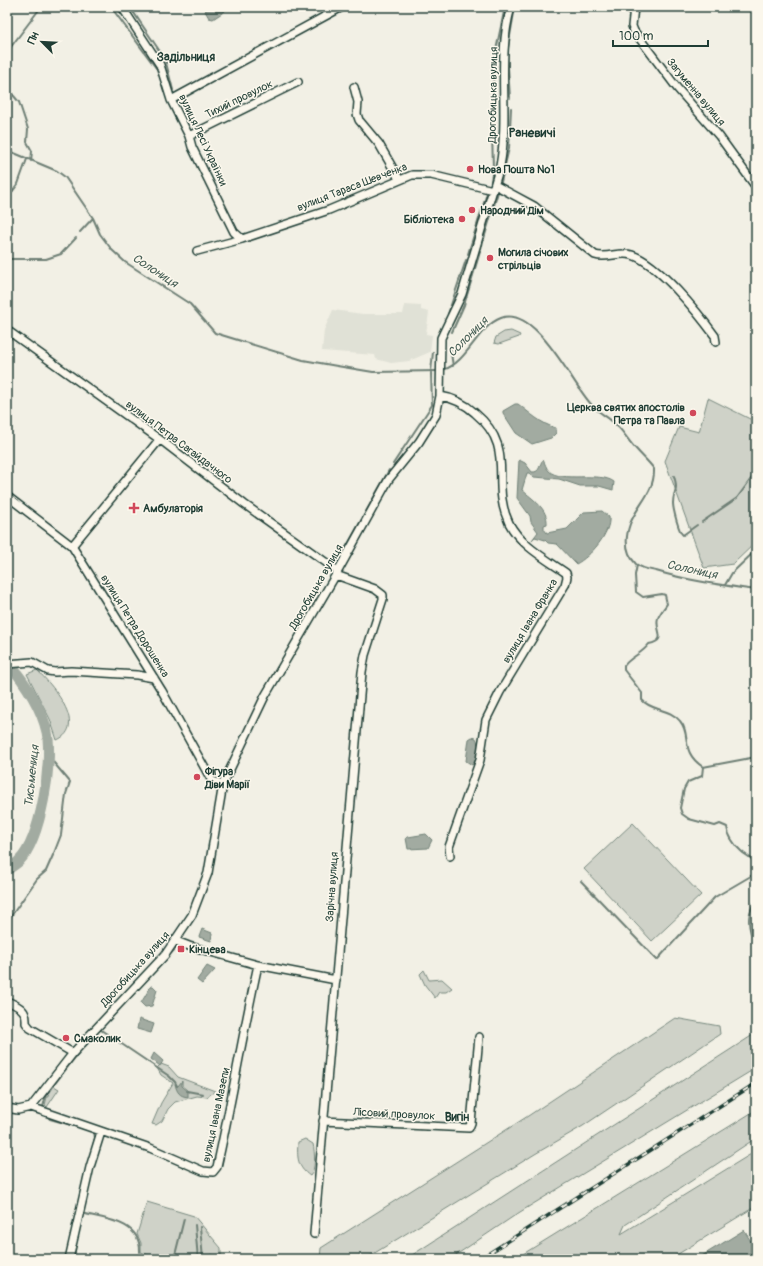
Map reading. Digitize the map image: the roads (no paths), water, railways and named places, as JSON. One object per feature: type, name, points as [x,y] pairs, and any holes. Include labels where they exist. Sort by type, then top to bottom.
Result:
[{"type":"street","name":"вулиця Лесі Українки","points":[[122,7],[160,65],[171,100],[189,136],[192,147],[234,232],[242,239]]},
{"type":"street","points":[[171,100],[342,7]]},
{"type":"street","name":"Дрогобицька вулиця","points":[[31,1107],[73,1053],[176,941],[192,915],[208,872],[223,784],[265,696],[337,573],[389,478],[432,423],[438,409],[440,396],[440,348],[442,334],[462,294],[504,148],[505,128],[503,63],[507,24],[511,7]]},
{"type":"street","name":"Загуменна вулиця","points":[[634,7],[632,26],[637,34],[677,88],[719,136],[756,187]]},
{"type":"street","name":"Тихий провулок","points":[[189,136],[298,82]]},
{"type":"street","points":[[354,87],[358,102],[357,114],[379,144],[399,179]]},
{"type":"street","name":"вулиця Тараса Шевченка","points":[[197,251],[242,239],[329,210],[399,179],[412,175],[424,174],[494,187],[527,202],[595,255],[606,256],[625,254],[641,259],[692,304],[715,336],[716,342]]},
{"type":"street","name":"вулиця Петра Сагайдачного","points":[[7,330],[159,440],[337,573]]},
{"type":"street","name":"вулиця Івана Франка","points":[[440,396],[451,398],[463,403],[490,427],[501,452],[503,503],[508,522],[520,538],[566,573],[567,577],[565,585],[500,692],[486,720],[482,735],[482,755],[449,847],[450,856]]},
{"type":"street","points":[[72,546],[159,440]]},
{"type":"street","name":"вулиця Петра Дорошенка","points":[[7,496],[72,546],[154,678],[212,781],[223,784]]},
{"type":"street","name":"Зарічна вулиця","points":[[314,1234],[362,672],[365,655],[383,599],[383,595],[375,589],[337,573]]},
{"type":"street","points":[[7,664],[32,662],[48,671],[54,672],[72,671],[122,674],[154,678]]},
{"type":"street","points":[[176,941],[258,965],[336,980]]},
{"type":"street","name":"вулиця Івана Мазепи","points":[[31,1107],[150,1148],[203,1172],[209,1173],[216,1170],[232,1099],[239,1050],[258,965]]},
{"type":"street","points":[[7,1001],[25,1012],[27,1016],[26,1023],[30,1028],[73,1053]]},
{"type":"street","name":"Лісовий провулок","points":[[323,1121],[469,1128],[471,1123],[479,1038]]},
{"type":"street","points":[[7,1108],[18,1110],[31,1107]]},
{"type":"street","points":[[69,1259],[89,1174],[101,1132]]},
{"type":"waterway","points":[[7,52],[41,7]]},
{"type":"waterway","points":[[111,7],[156,68]]},
{"type":"waterway","points":[[130,7],[165,59],[173,90]]},
{"type":"waterway","points":[[492,126],[494,60],[505,7]]},
{"type":"waterway","points":[[510,98],[507,53],[515,7]]},
{"type":"waterway","points":[[7,88],[19,102],[28,129],[27,142],[32,151],[31,161]]},
{"type":"waterway","points":[[501,182],[509,148],[511,108]]},
{"type":"waterway","points":[[491,181],[493,168],[492,132]]},
{"type":"waterway","name":"Солониця","points":[[7,150],[57,171],[65,177],[93,218],[100,234],[112,250],[125,262],[190,304],[215,333],[303,360],[337,366],[373,372],[438,371]]},
{"type":"waterway","points":[[7,199],[18,184],[27,159]]},
{"type":"waterway","points":[[452,332],[464,305],[498,192]]},
{"type":"waterway","points":[[468,254],[487,193]]},
{"type":"waterway","points":[[80,232],[93,218]]},
{"type":"waterway","points":[[7,259],[46,259],[61,254],[76,238]]},
{"type":"waterway","points":[[448,314],[466,260]]},
{"type":"waterway","name":"Солониця","points":[[443,370],[452,366],[459,360],[485,329],[493,322],[501,318],[514,317],[527,323],[540,334],[552,349],[593,407],[623,432],[633,446],[654,469],[652,485],[633,517],[627,535],[627,545],[632,560],[640,567],[646,569],[706,582],[756,590]]},
{"type":"waterway","points":[[450,347],[453,366]]},
{"type":"waterway","points":[[393,464],[432,405],[431,372],[433,352]]},
{"type":"waterway","points":[[338,562],[389,470]]},
{"type":"waterway","points":[[702,522],[737,498],[756,472]]},
{"type":"waterway","points":[[674,476],[676,488],[673,506],[681,533],[683,535],[697,525]]},
{"type":"waterway","points":[[725,585],[732,573],[756,550]]},
{"type":"waterway","points":[[637,565],[635,575],[636,592],[643,597],[662,594],[665,595],[667,604],[661,612],[657,622],[660,637],[658,640],[649,644],[629,660],[624,666],[624,670],[642,693],[642,700],[646,704],[671,714],[680,721],[685,732],[688,749],[691,755],[703,767],[702,776],[688,782],[684,789],[680,808],[682,814],[689,819],[715,826],[720,824],[727,827],[738,849],[752,859],[756,866]]},
{"type":"waterway","name":"Тисьмениця","points":[[7,661],[26,685],[41,713],[47,732],[48,745],[47,780],[44,800],[34,836],[27,850],[19,861],[7,870]]},
{"type":"waterway","points":[[7,922],[37,879],[46,871],[61,835],[66,794],[70,782],[49,757]]},
{"type":"waterway","points":[[703,767],[756,757]]},
{"type":"waterway","points":[[581,881],[657,960],[715,897],[756,873]]},
{"type":"waterway","points":[[756,900],[750,912],[749,920],[751,933],[756,937]]},
{"type":"waterway","points":[[145,981],[177,947]]},
{"type":"waterway","points":[[85,1046],[109,1019]]},
{"type":"waterway","points":[[101,1030],[169,1076],[177,1086]]},
{"type":"waterway","points":[[43,1107],[46,1095],[81,1050]]},
{"type":"waterway","points":[[187,1091],[203,1094]]},
{"type":"waterway","points":[[45,1114],[50,1119],[78,1127]]},
{"type":"waterway","points":[[92,1150],[95,1138],[94,1131]]},
{"type":"waterway","points":[[83,1182],[85,1173]]},
{"type":"waterway","points":[[85,1214],[112,1220],[129,1228],[135,1234],[139,1242],[140,1252]]},
{"type":"waterway","points":[[174,1259],[184,1219]]},
{"type":"waterway","points":[[195,1225],[198,1259]]},
{"type":"waterway","points":[[200,1227],[203,1259]]},
{"type":"railway","points":[[480,1259],[756,1083]]},
{"type":"place","name":"Нова Пошта №1","points":[[470,169]]},
{"type":"place","name":"Народний Дім","points":[[472,210]]},
{"type":"place","name":"Бібліотека","points":[[462,219]]},
{"type":"place","name":"Могила січових стрільців","points":[[490,258]]},
{"type":"place","name":"Церква святих апостолів Петра та Павла","points":[[693,413]]},
{"type":"place","name":"Амбулаторія","points":[[134,508]]},
{"type":"place","name":"Фігура Діви Марії","points":[[197,777]]},
{"type":"place","name":"Кінцева","points":[[181,949]]},
{"type":"place","name":"Смаколик","points":[[66,1038]]},
{"type":"district","name":"Задільниця","points":[[186,57]]},
{"type":"district","name":"Раневичі","points":[[532,133]]},
{"type":"district","name":"Вигін","points":[[457,1117]]}]
